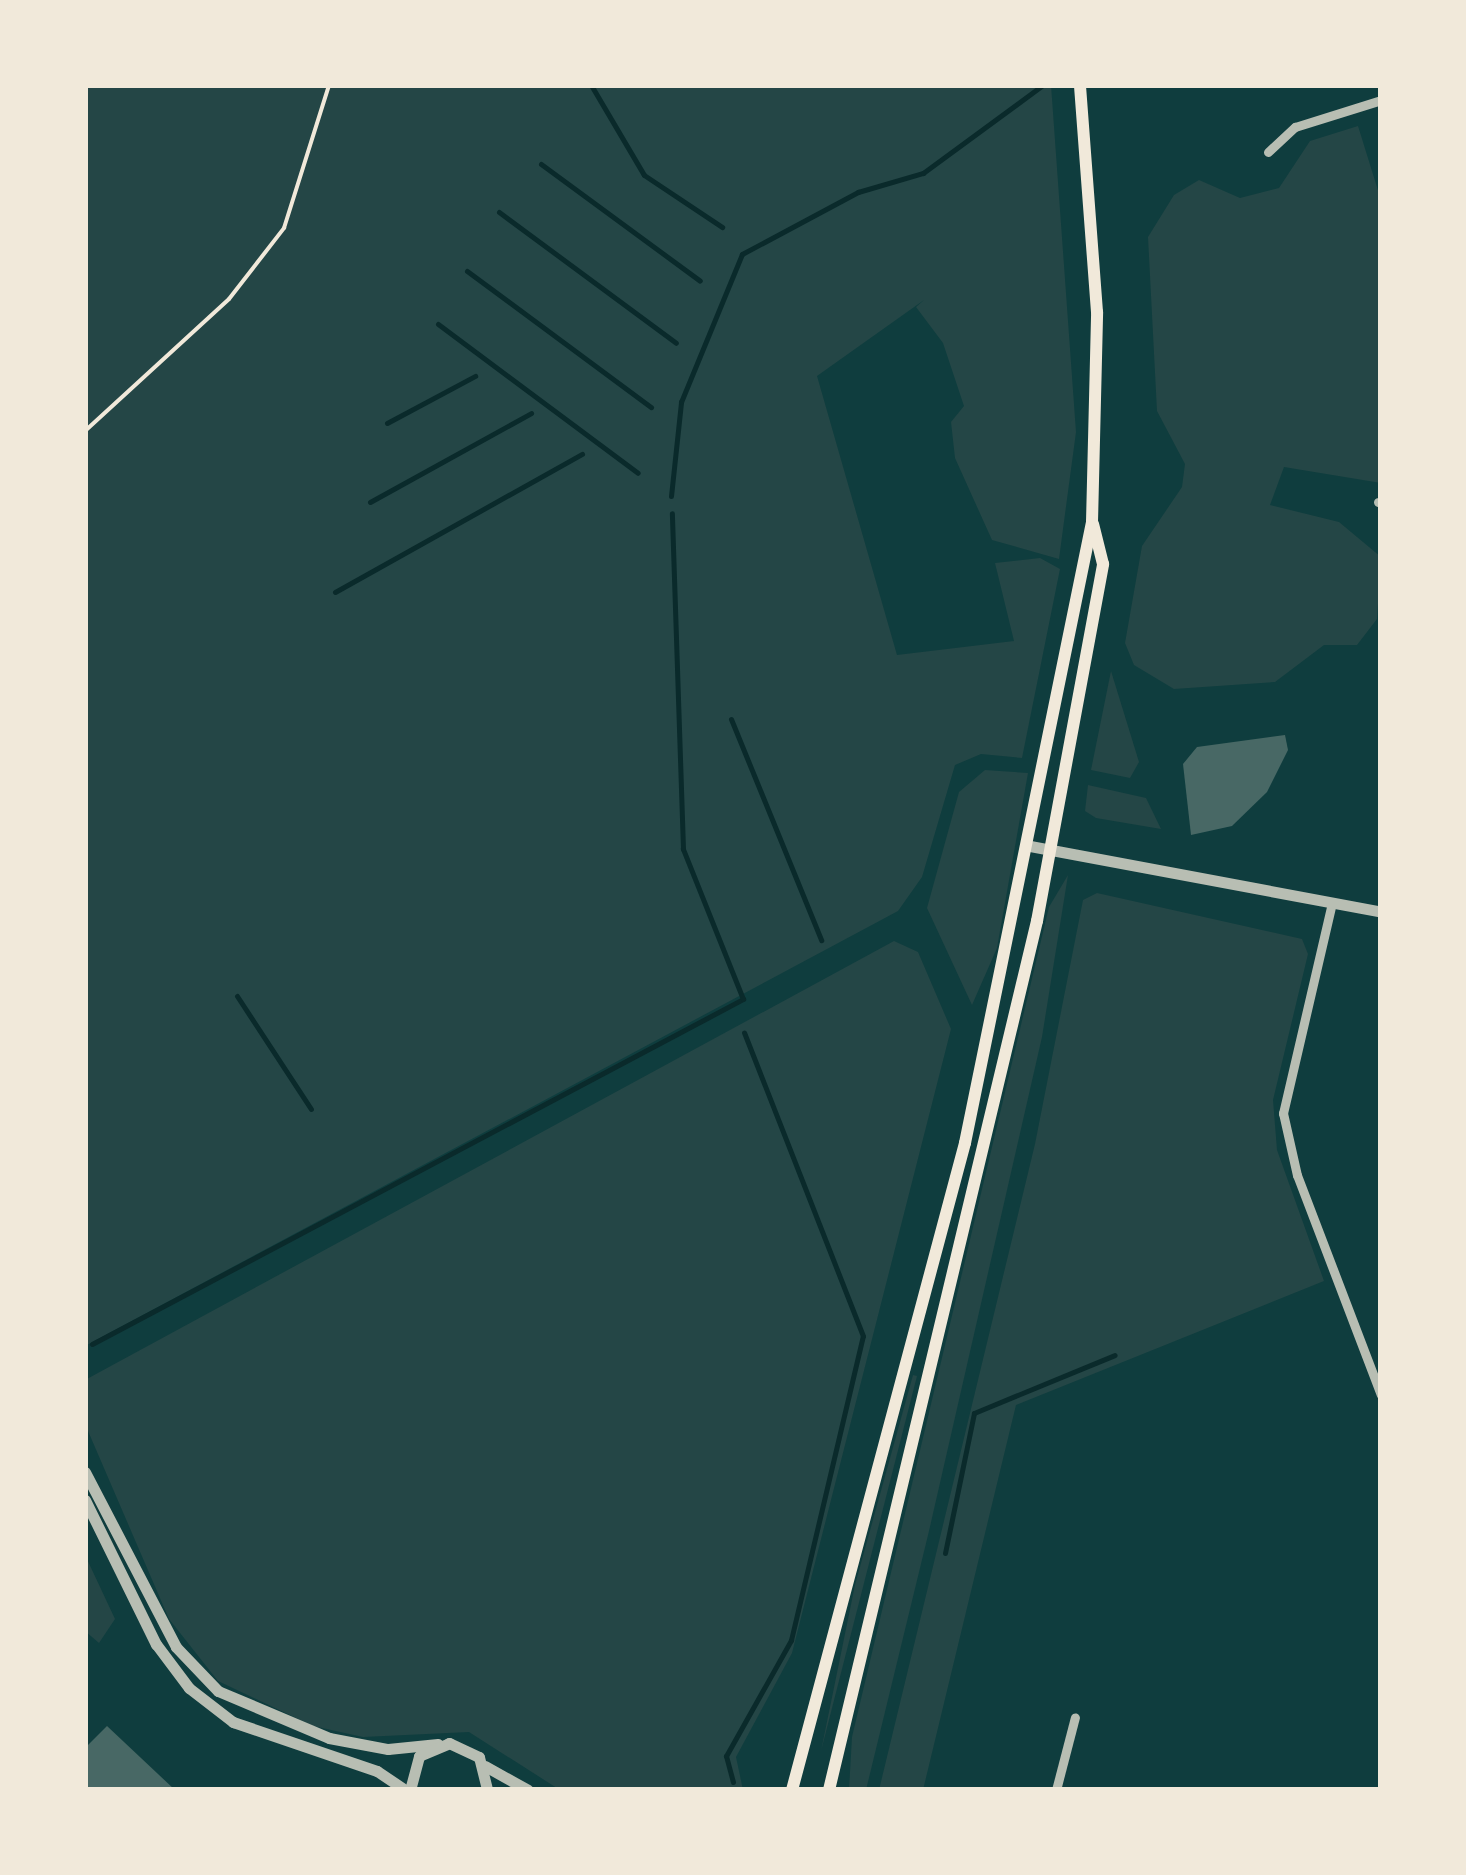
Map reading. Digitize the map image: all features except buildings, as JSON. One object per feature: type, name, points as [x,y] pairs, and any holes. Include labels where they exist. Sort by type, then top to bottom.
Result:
[{"type":"main road","points":[[792,1790],[965,1143],[1030,846],[1092,522],[1097,312],[1080,85]]},
{"type":"main road","points":[[830,1790],[1052,849],[1103,564],[1092,522]]},
{"type":"street","points":[[1268,152],[1295,127],[1381,100]]},
{"type":"street","points":[[1030,846],[1332,907],[1381,912]]},
{"type":"street","points":[[1332,907],[1284,1123],[1381,1395]]},
{"type":"street","points":[[85,1472],[176,1647],[218,1692],[329,1738],[388,1749],[438,1744],[470,1749],[484,1766],[528,1790]]},
{"type":"street","points":[[85,1500],[156,1644],[189,1688],[233,1722],[377,1771],[408,1790],[412,1766],[438,1744]]},
{"type":"street","points":[[1056,1790],[1074,1717]]},
{"type":"street","points":[[484,1766],[487,1790]]},
{"type":"path","points":[[85,431],[229,299],[284,228],[329,85]]},
{"type":"shaded area","points":[[85,85],[1051,85],[1076,432],[1059,559],[992,540],[955,458],[951,422],[964,406],[943,343],[916,307],[924,300],[817,376],[897,655],[1014,641],[995,563],[1040,558],[1060,569],[1022,758],[981,754],[955,765],[922,877],[898,911],[85,1346]]},
{"type":"shaded area","points":[[1358,126],[1381,200],[1381,483],[1284,467],[1270,505],[1339,522],[1381,557],[1377,619],[1357,645],[1324,645],[1275,682],[1174,689],[1134,665],[1125,643],[1142,546],[1182,487],[1185,464],[1157,411],[1148,237],[1174,195],[1199,180],[1240,198],[1279,188],[1310,141]]},
{"type":"shaded area","points":[[1111,671],[1139,762],[1130,778],[1091,770]]},
{"type":"shaded area","points":[[985,770],[1028,773],[997,948],[972,1005],[927,908],[959,792]]},
{"type":"shaded area","points":[[1088,785],[1146,798],[1161,829],[1096,818],[1085,811]]},
{"type":"shaded area","points":[[1068,875],[1042,1037],[929,1531],[866,1790],[849,1790],[852,1737],[1049,907]]},
{"type":"shaded area","points":[[1097,893],[1302,939],[1308,954],[1273,1100],[1277,1150],[1324,1281],[1016,1405],[923,1790],[879,1790],[1035,1144],[1083,900]]},
{"type":"shaded area","points":[[894,941],[918,952],[951,1029],[792,1653],[736,1757],[743,1790],[560,1790],[469,1732],[363,1737],[313,1726],[218,1681],[169,1619],[85,1424],[85,1380]]},
{"type":"shaded area","points":[[913,1375],[917,1376],[821,1751],[855,1585]]},
{"type":"shaded area","points":[[85,1555],[115,1619],[99,1643],[85,1631]]},
{"type":"waterway","points":[[591,85],[644,175],[722,227]]},
{"type":"waterway","points":[[671,496],[681,402],[742,254],[858,192],[923,173],[1043,85]]},
{"type":"waterway","points":[[541,164],[700,281]]},
{"type":"waterway","points":[[499,212],[676,343]]},
{"type":"waterway","points":[[467,271],[651,407]]},
{"type":"waterway","points":[[438,324],[638,473]]},
{"type":"waterway","points":[[387,423],[475,376]]},
{"type":"waterway","points":[[370,502],[531,413]]},
{"type":"waterway","points":[[335,592],[582,454]]},
{"type":"waterway","points":[[92,1344],[743,999],[683,849],[672,513]]},
{"type":"waterway","points":[[731,719],[821,940]]},
{"type":"waterway","points":[[237,996],[311,1109]]},
{"type":"waterway","points":[[733,1782],[726,1756],[791,1640],[863,1336],[744,1032]]},
{"type":"waterway","points":[[945,1553],[974,1413],[1115,1355]]}]
